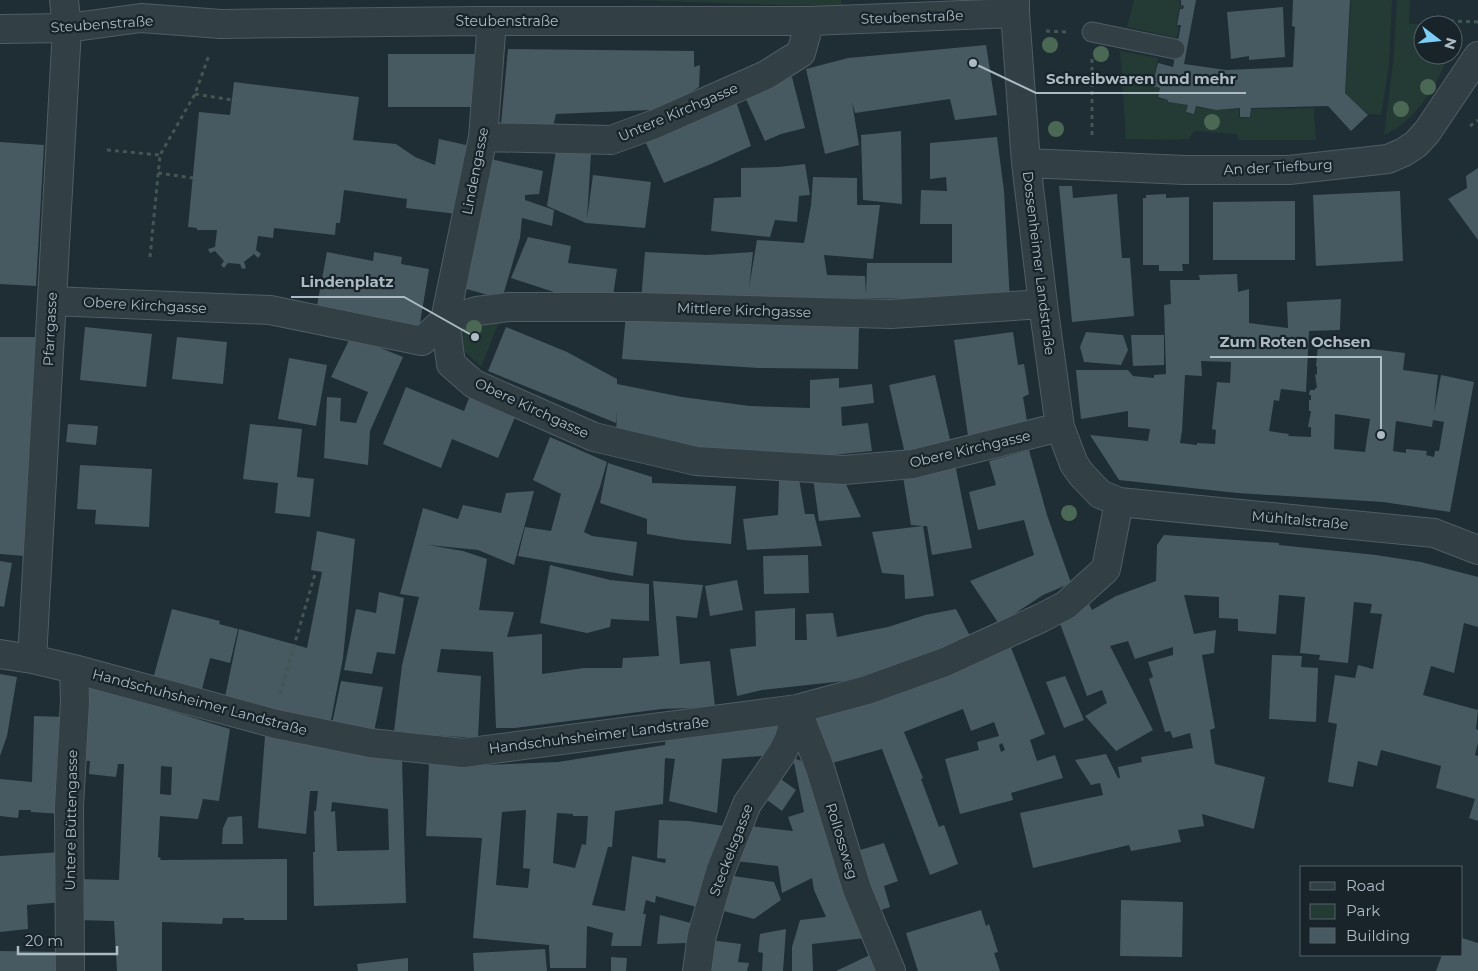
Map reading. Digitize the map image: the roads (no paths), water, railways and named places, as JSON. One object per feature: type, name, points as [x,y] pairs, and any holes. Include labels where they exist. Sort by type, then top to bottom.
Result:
[{"type":"street","name":"Pfarrgasse","points":[[32,659],[67,28],[64,0]]},
{"type":"street","name":"Steubenstraße","points":[[0,29],[67,28],[141,18],[221,24],[492,21],[810,21],[1015,14]]},
{"type":"street","name":"Dossenheimer Landstraße","points":[[1015,14],[1026,163],[1060,427],[1074,464],[1081,474],[1100,494],[1119,502]]},
{"type":"street","name":"Lindengasse","points":[[445,320],[483,137],[492,21]]},
{"type":"street","name":"Untere Kirchgasse","points":[[483,137],[611,140],[655,124],[766,74],[801,53],[810,21]]},
{"type":"street","name":"An der Tiefburg","points":[[1026,163],[1184,170],[1290,170],[1388,159],[1416,144],[1427,132],[1478,56]]},
{"type":"street","name":"Obere Kirchgasse","points":[[52,301],[270,310],[422,341],[445,320]]},
{"type":"street","name":"Mittlere Kirchgasse","points":[[445,320],[477,311],[509,307],[639,307],[891,314],[1043,304]]},
{"type":"street","name":"Obere Kirchgasse","points":[[445,320],[451,364],[474,384],[594,437],[696,461],[844,470],[913,464],[1060,427]]},
{"type":"street","name":"Handschuhsheimer Landstraße","points":[[0,654],[32,659],[272,723],[370,743],[463,753],[796,709],[867,690],[945,662],[1041,618],[1066,604],[1106,569],[1119,502]]},
{"type":"street","name":"Mühltalstraße","points":[[1119,502],[1434,533],[1478,550]]},
{"type":"street","name":"Untere Büttengasse","points":[[70,971],[69,806],[75,701],[74,670]]},
{"type":"street","name":"Steckelsgasse","points":[[696,971],[702,935],[720,872],[747,804],[782,753],[796,709]]},
{"type":"street","name":"Rollossweg","points":[[796,709],[820,768],[856,889],[891,971]]},
{"type":"lane","points":[[1092,32],[1175,49]]},
{"type":"place","name":"Schreibwaren und mehr","points":[[973,63]]},
{"type":"place","name":"Lindenplatz","points":[[475,337]]},
{"type":"place","name":"Zum Roten Ochsen","points":[[1381,435]]}]
